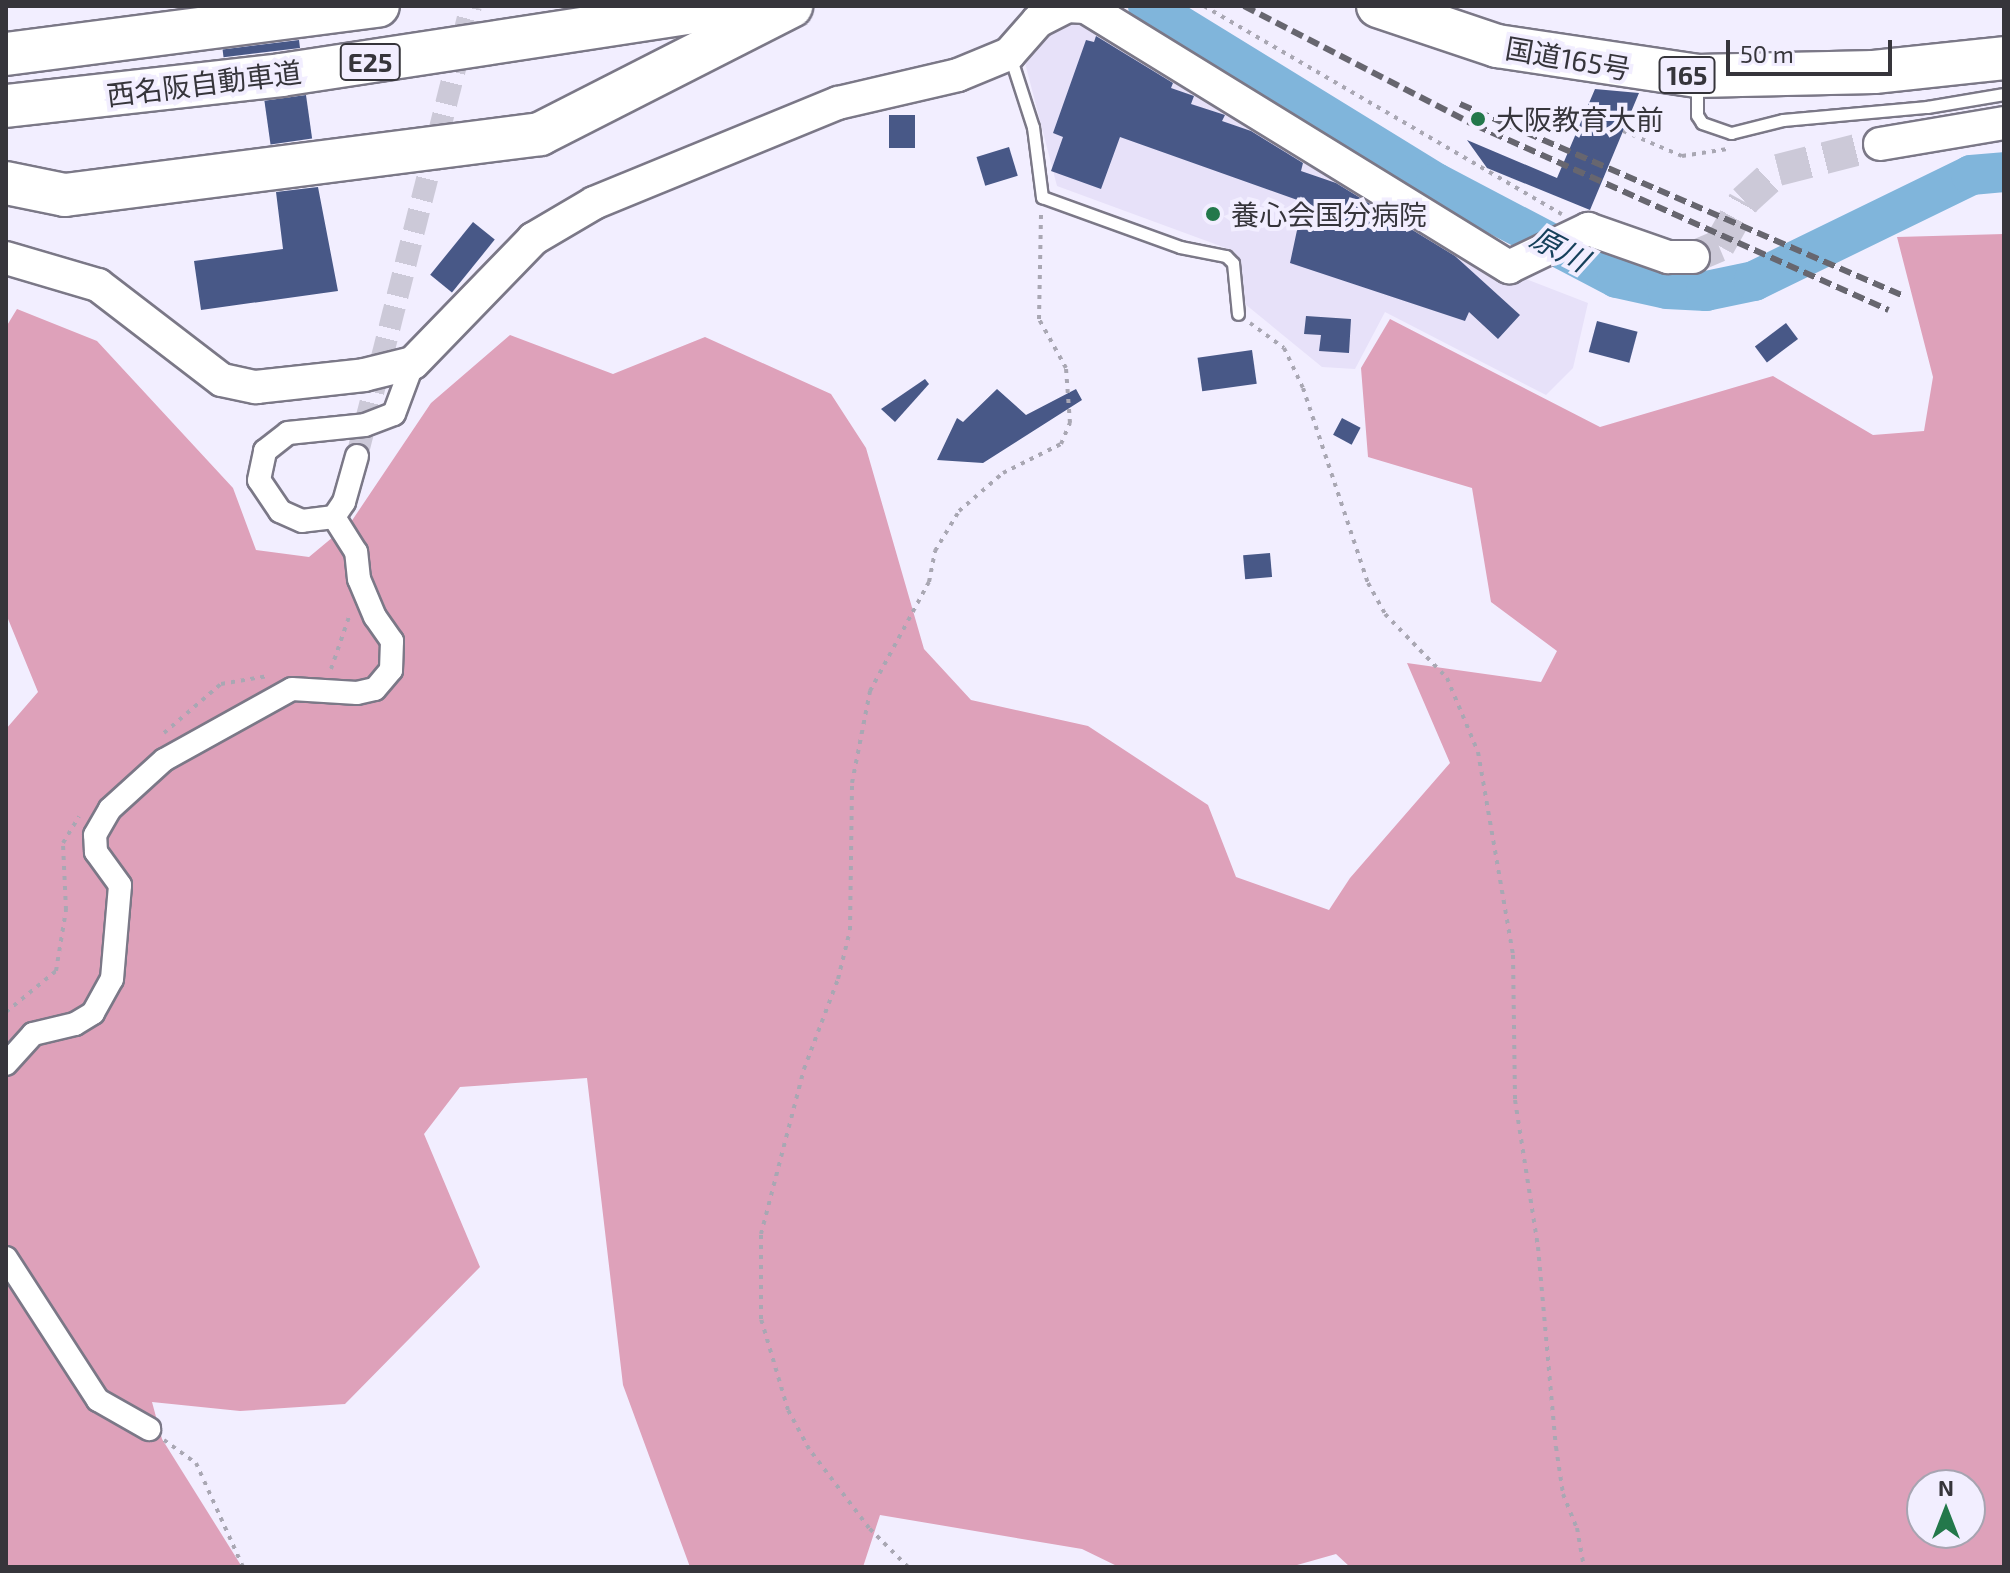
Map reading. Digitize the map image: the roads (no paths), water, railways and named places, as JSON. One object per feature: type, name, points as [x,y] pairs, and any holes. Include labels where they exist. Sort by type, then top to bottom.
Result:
[{"type":"highway","name":"西名阪自動車道","points":[[6,54],[378,6]]},
{"type":"highway","name":"西名阪自動車道","points":[[6,106],[297,73],[733,6]]},
{"type":"highway","points":[[6,183],[65,195],[540,134],[791,6]]},
{"type":"highway","name":"国道165号","points":[[1378,6],[1497,46],[1697,76],[1874,72],[2004,58]]},
{"type":"street","points":[[357,456],[344,502],[334,517],[302,521],[269,500],[259,480],[265,451],[288,433],[365,425],[394,414],[413,363],[533,239],[594,203],[838,103],[958,75],[1009,54],[1038,21],[1067,6],[1086,7],[1509,267],[1588,229],[1668,257],[1693,257]]},
{"type":"street","points":[[1880,144],[2004,123]]},
{"type":"street","points":[[6,258],[98,285],[222,380],[256,387],[364,375],[413,363]]},
{"type":"street","points":[[6,1064],[33,1034],[75,1024],[93,1013],[112,979],[120,885],[96,852],[95,835],[110,809],[164,760],[292,689],[357,693],[375,689],[391,670],[392,641],[375,617],[359,579],[356,552],[334,517]]},
{"type":"street","points":[[6,1258],[98,1400],[149,1429]]},
{"type":"lane","points":[[1009,54],[1033,127],[1042,197],[1180,247],[1226,256],[1233,263],[1238,314]]},
{"type":"lane","points":[[1697,76],[1697,115],[1709,129],[1731,133],[1783,120],[1927,107],[2004,94]]},
{"type":"waterway","name":"原川","points":[[1148,6],[1436,183],[1617,278],[1667,289],[1706,291],[1754,281],[1971,175],[2004,172]]},
{"type":"tunnel","points":[[357,456],[471,6]]},
{"type":"tunnel","points":[[1693,257],[1719,246],[1744,201],[1778,170],[1880,144]]},
{"type":"railway","points":[[1244,6],[1475,125],[1888,310]]},
{"type":"railway","points":[[1460,104],[1903,296]]},
{"type":"place","name":"大阪教育大前","points":[[1478,119]]},
{"type":"place","name":"養心会国分病院","points":[[1213,214]]}]
